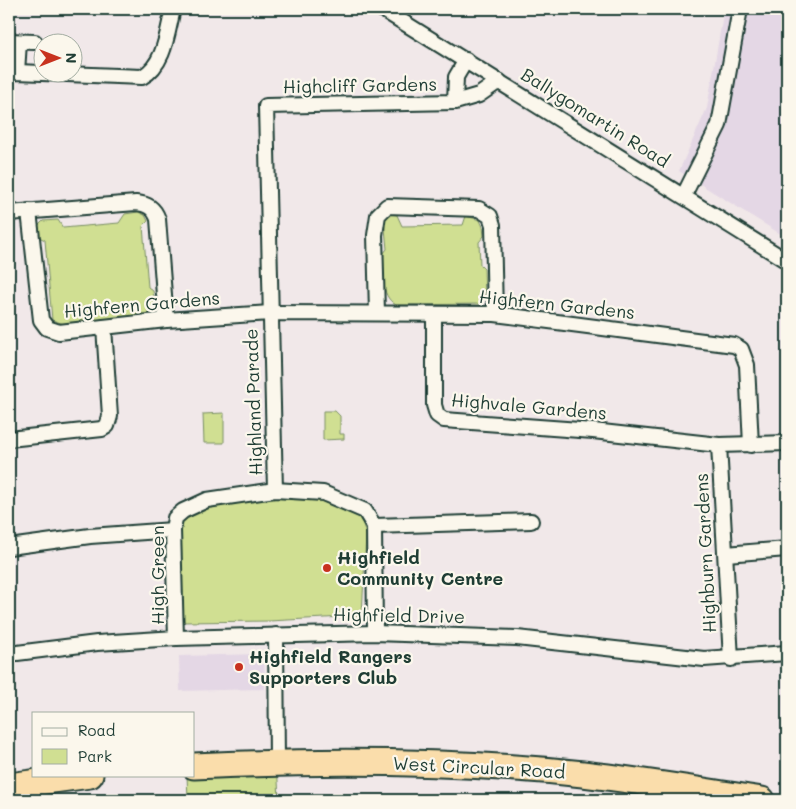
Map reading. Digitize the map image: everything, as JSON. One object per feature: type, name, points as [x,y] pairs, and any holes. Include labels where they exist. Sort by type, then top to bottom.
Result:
[{"type":"highway","name":"West Circular Road","points":[[195,766],[277,762],[400,763],[501,768],[581,774],[682,794],[762,800]]},
{"type":"highway","points":[[9,786],[83,776]]},
{"type":"street","points":[[32,42],[14,41],[13,72],[142,77],[152,72],[160,60],[172,9]]},
{"type":"street","name":"Ballygomartin Road","points":[[382,9],[787,261]]},
{"type":"street","points":[[684,196],[719,125],[740,9]]},
{"type":"street","name":"Highcliff Gardens","points":[[455,102],[456,78],[466,60]]},
{"type":"street","name":"Highcliff Gardens","points":[[270,313],[266,106],[455,102],[479,95],[499,81]]},
{"type":"street","points":[[9,213],[136,203],[150,206],[155,211],[158,219],[166,320]]},
{"type":"street","points":[[377,313],[375,234],[378,215],[387,206],[479,209],[490,216],[493,225],[495,314]]},
{"type":"street","name":"Highfern Gardens","points":[[29,211],[41,320],[47,328],[59,332],[166,320],[270,313],[495,314],[734,345],[740,349],[747,365],[751,445]]},
{"type":"street","name":"Highland Parade","points":[[270,313],[275,490]]},
{"type":"street","name":"Highvale Gardens","points":[[434,315],[434,405],[437,415],[444,420],[593,431],[719,445]]},
{"type":"street","points":[[9,439],[107,426],[110,416],[104,327]]},
{"type":"street","points":[[719,445],[787,443]]},
{"type":"street","name":"Highburn Gardens","points":[[719,445],[731,659]]},
{"type":"street","name":"High Green","points":[[176,638],[173,530],[175,518],[179,515],[207,500],[275,490],[323,493],[365,511],[374,526]]},
{"type":"street","points":[[375,633],[374,526],[531,521]]},
{"type":"street","points":[[9,547],[90,536],[173,530]]},
{"type":"street","points":[[726,554],[787,550]]},
{"type":"street","name":"Highfield Drive","points":[[9,654],[97,643],[176,638],[375,633],[517,638],[704,659],[731,659],[787,653]]},
{"type":"street","points":[[276,636],[277,762]]},
{"type":"shaded area","points":[[724,9],[787,9],[787,238],[679,171],[707,108]]},
{"type":"shaded area","points":[[264,654],[265,689],[180,691],[179,656]]},
{"type":"green space","points":[[138,212],[145,215],[148,221],[143,226],[148,287],[153,291],[155,305],[148,314],[64,324],[52,320],[45,240],[39,237],[38,226],[43,221],[58,220],[63,228],[119,223],[125,214]]},
{"type":"green space","points":[[389,214],[397,215],[402,226],[463,225],[466,216],[480,220],[484,236],[479,242],[480,265],[484,269],[485,299],[480,304],[396,305],[391,301],[385,289],[383,275],[383,254],[387,249],[384,218]]},
{"type":"green space","points":[[323,411],[335,411],[340,416],[340,434],[344,434],[344,439],[323,440]]},
{"type":"green space","points":[[224,413],[224,443],[204,443],[203,414]]},
{"type":"green space","points":[[268,496],[319,500],[361,518],[366,534],[362,616],[269,621],[182,622],[178,522],[203,507]]},
{"type":"green space","points":[[277,762],[279,800],[188,800],[187,776],[195,776],[195,774]]},
{"type":"place","name":"Highfield Community Centre","points":[[327,568]]},
{"type":"place","name":"Highfield Rangers Supporters Club","points":[[239,667]]}]
